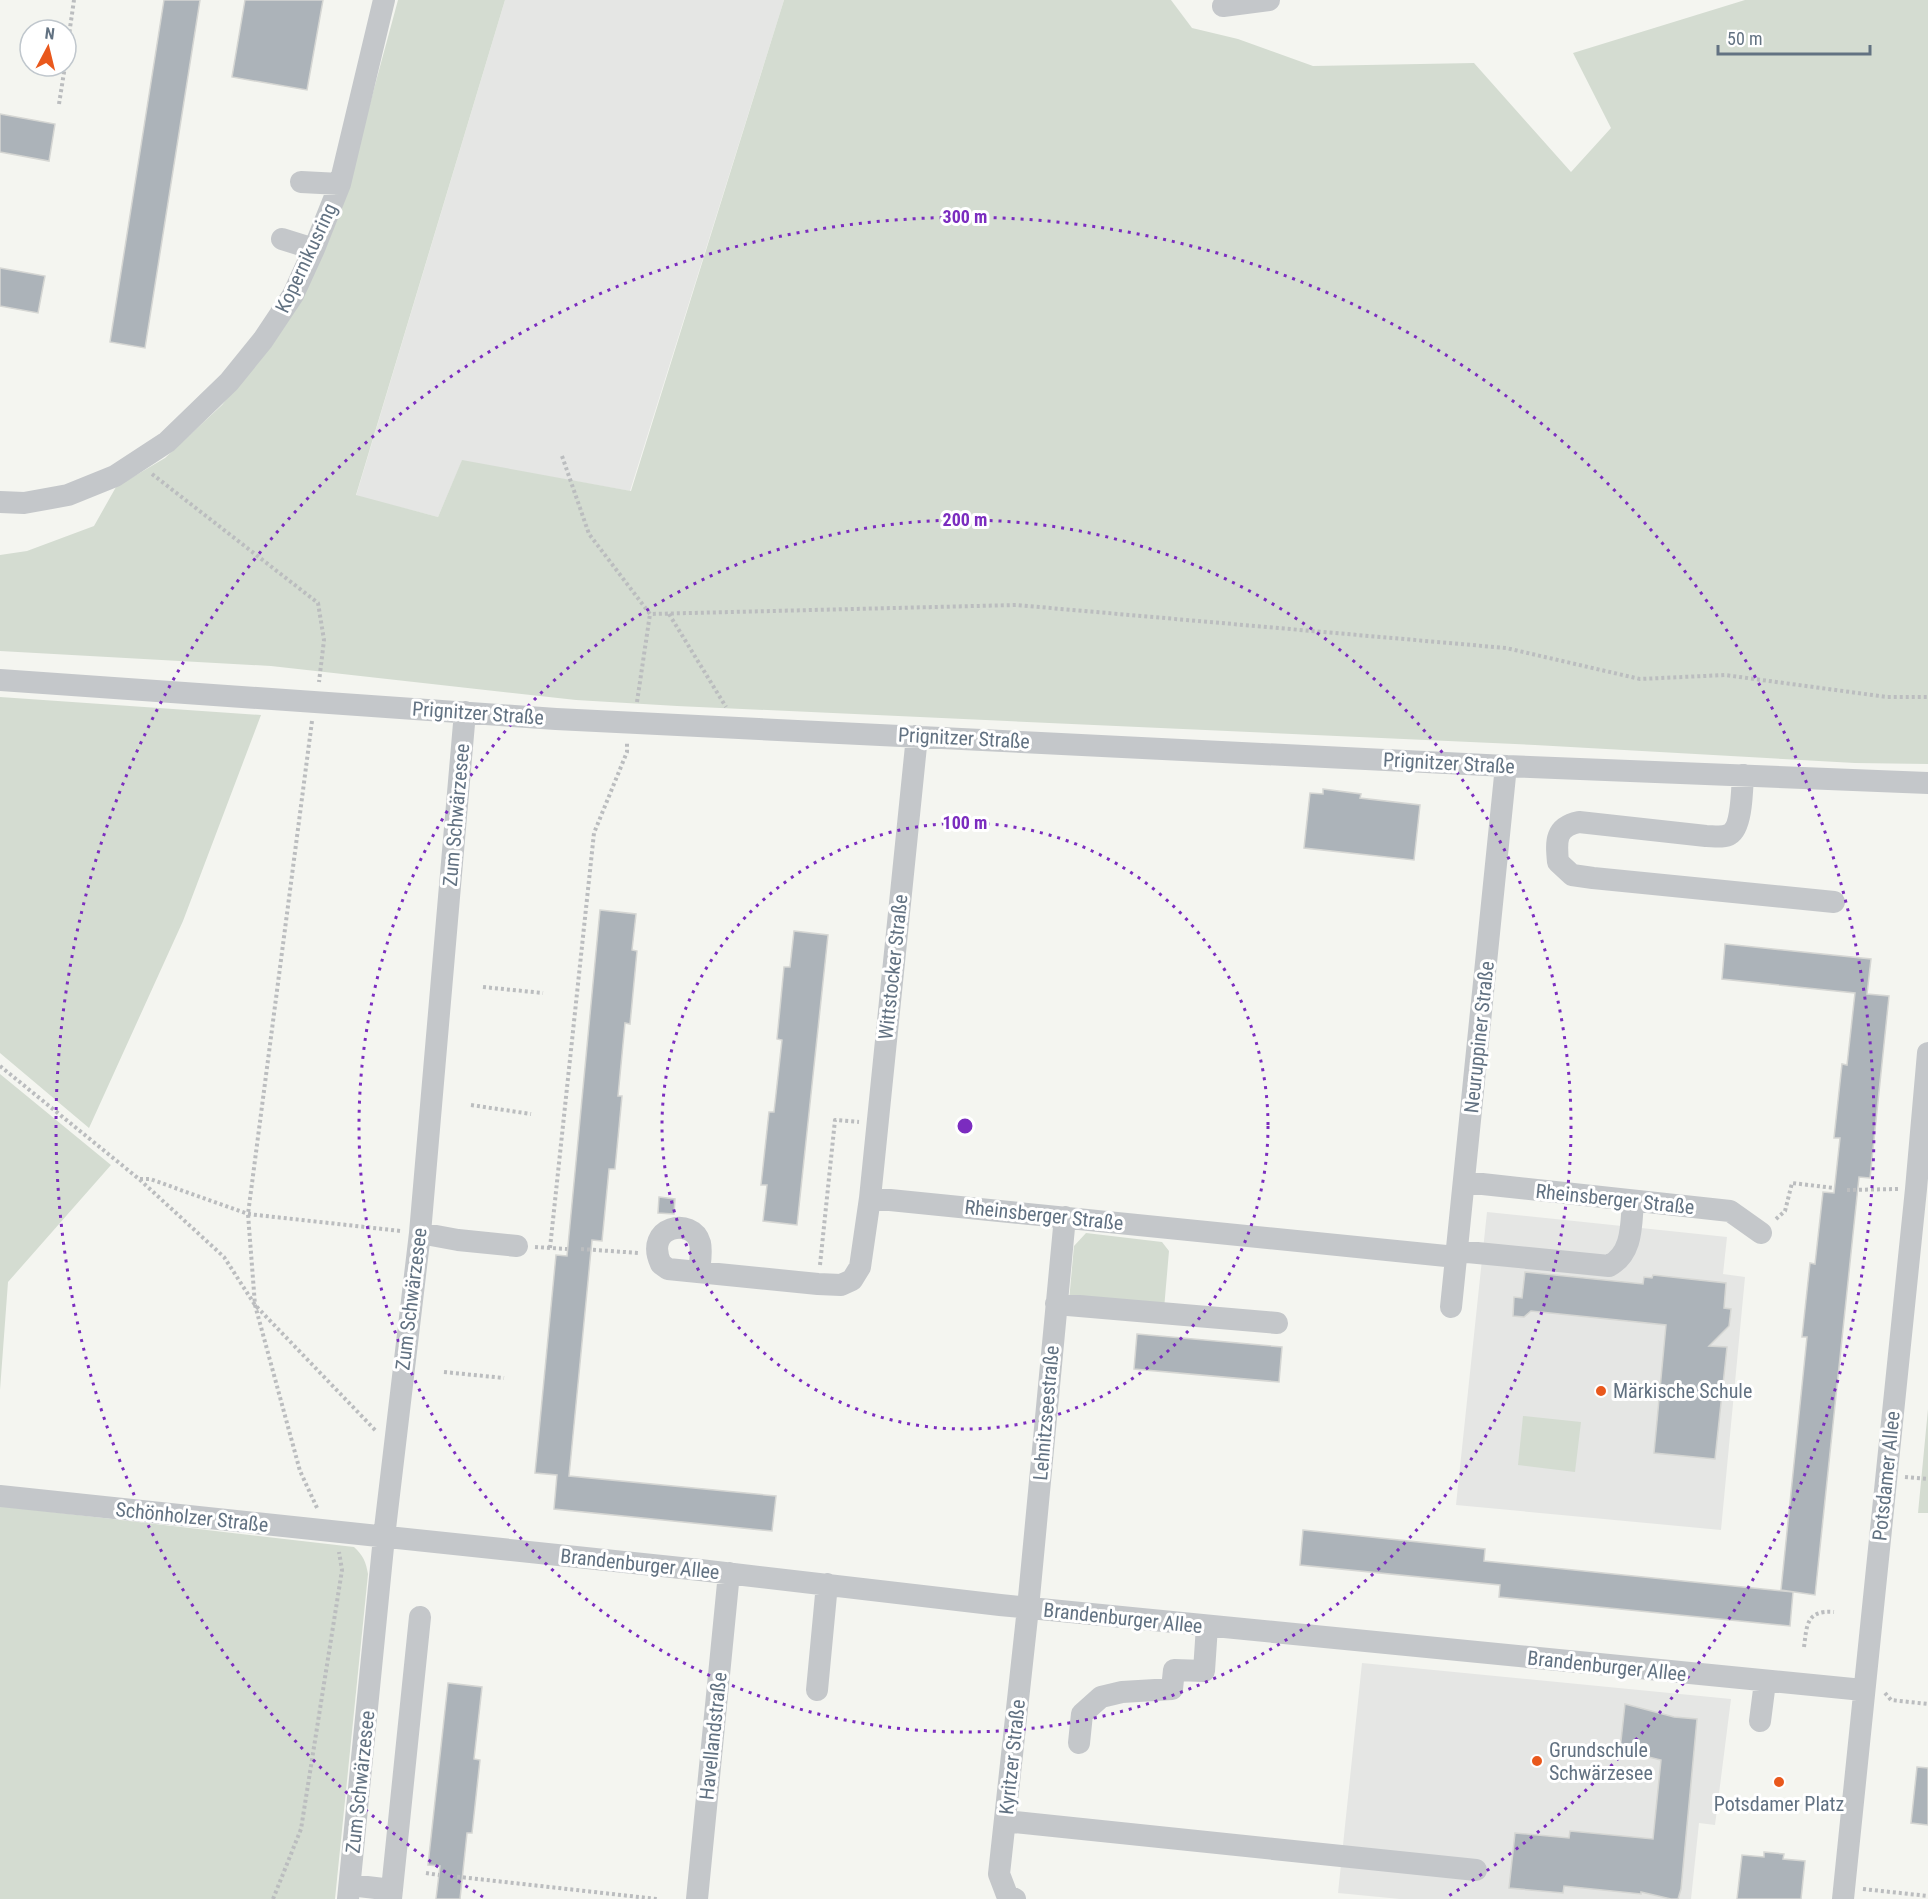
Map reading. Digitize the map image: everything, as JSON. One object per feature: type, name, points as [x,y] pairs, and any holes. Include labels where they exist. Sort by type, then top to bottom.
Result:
[{"type":"street","name":"Kopernikusring","points":[[0,502],[24,504],[68,495],[115,476],[167,442],[229,382],[263,340],[293,295],[340,184],[384,0]]},
{"type":"street","points":[[1223,6],[1269,0]]},
{"type":"street","points":[[301,182],[340,184]]},
{"type":"street","points":[[282,239],[314,249]]},
{"type":"street","name":"Prignitzer Straße","points":[[0,680],[465,712],[740,728],[1506,766],[1928,783]]},
{"type":"street","name":"Zum Schwärzesee","points":[[420,1617],[391,1894],[349,1892],[393,1449],[420,1233],[465,712]]},
{"type":"street","name":"Wittstocker Straße","points":[[870,1198],[916,736]]},
{"type":"street","name":"Neuruppiner Straße","points":[[1451,1307],[1506,766]]},
{"type":"street","points":[[1743,776],[1739,819],[1734,831],[1728,836],[1706,836],[1579,822],[1567,824],[1560,831],[1557,845],[1558,862],[1572,875],[1834,902]]},
{"type":"street","name":"Potsdamer Allee","points":[[1843,1893],[1928,1053]]},
{"type":"street","name":"Rheinsberger Straße","points":[[1464,1182],[1730,1211],[1761,1233]]},
{"type":"street","points":[[699,1272],[700,1244],[698,1239],[688,1231],[677,1228],[668,1230],[658,1244],[658,1254],[661,1264],[668,1269],[818,1284],[841,1285],[852,1280],[860,1267],[870,1198]]},
{"type":"street","name":"Rheinsberger Straße","points":[[870,1198],[1457,1254],[1609,1266],[1620,1260],[1629,1240],[1633,1201]]},
{"type":"street","name":"Lehnitzseestraße","points":[[1028,1608],[1065,1217]]},
{"type":"street","points":[[420,1233],[458,1240],[517,1246]]},
{"type":"street","points":[[1056,1304],[1277,1323]]},
{"type":"street","name":"Schönholzer Straße","points":[[0,1496],[384,1537]]},
{"type":"street","name":"Brandenburger Allee","points":[[384,1537],[729,1573],[1028,1608],[1863,1690]]},
{"type":"street","name":"Havellandstraße","points":[[697,1899],[729,1573]]},
{"type":"street","points":[[817,1690],[827,1584]]},
{"type":"street","name":"Kyritzer Straße","points":[[1015,1899],[1007,1895],[999,1874],[1028,1608]]},
{"type":"street","points":[[1079,1743],[1082,1714],[1101,1697],[1122,1692],[1172,1689],[1174,1670],[1204,1671],[1207,1626]]},
{"type":"street","points":[[1760,1722],[1765,1682]]},
{"type":"street","points":[[1005,1821],[1476,1870]]},
{"type":"path","points":[[71,18],[74,0]]},
{"type":"path","points":[[59,104],[63,78]]},
{"type":"path","points":[[550,1248],[594,833],[627,752],[650,614],[589,534],[562,456]]},
{"type":"path","points":[[137,462],[318,603],[324,640],[321,675],[315,702],[248,1214],[255,1305],[300,1471],[321,1516]]},
{"type":"path","points":[[650,614],[1016,605],[1506,648],[1641,679],[1725,675],[1887,697],[1928,697]]},
{"type":"path","points":[[668,613],[740,728]]},
{"type":"path","points":[[483,987],[543,993]]},
{"type":"path","points":[[0,1066],[139,1179],[224,1257],[255,1305],[393,1449]]},
{"type":"path","points":[[471,1106],[531,1113]]},
{"type":"path","points":[[818,1284],[836,1120]]},
{"type":"path","points":[[139,1179],[150,1179],[248,1214],[420,1233]]},
{"type":"path","points":[[1761,1233],[1785,1211],[1792,1184],[1834,1188]]},
{"type":"path","points":[[1846,1190],[1916,1189]]},
{"type":"path","points":[[517,1246],[567,1249]]},
{"type":"path","points":[[581,1249],[658,1254]]},
{"type":"path","points":[[444,1372],[504,1378]]},
{"type":"path","points":[[273,1899],[301,1829],[342,1570],[336,1532]]},
{"type":"path","points":[[1804,1647],[1807,1623],[1812,1616],[1823,1611],[1834,1612]]},
{"type":"path","points":[[1863,1690],[1886,1693],[1891,1700],[1928,1704]]},
{"type":"path","points":[[426,1873],[439,1875]]},
{"type":"path","points":[[451,1876],[657,1899]]},
{"type":"path","points":[[1843,1893],[1928,1896]]},
{"type":"shaded area","points":[[398,0],[505,0],[356,495],[438,517],[462,460],[631,491],[784,0],[1171,0],[1192,28],[1238,39],[1313,66],[1474,63],[1571,172],[1611,128],[1573,53],[1745,0],[1928,0],[1928,764],[1855,763],[1535,745],[677,706],[576,700],[271,666],[0,651],[0,555],[27,551],[94,526],[116,487],[165,458],[222,405],[277,336],[365,122]]},
{"type":"shaded area","points":[[505,0],[784,0],[630,491],[462,461],[438,517],[356,496]]},
{"type":"shaded area","points":[[0,697],[261,715],[183,921],[89,1128],[0,1053]]},
{"type":"shaded area","points":[[0,1074],[111,1165],[8,1282],[0,1390]]},
{"type":"shaded area","name":"Märkische Schule","points":[[1487,1212],[1727,1237],[1723,1274],[1745,1277],[1721,1530],[1456,1505]]},
{"type":"shaded area","points":[[1086,1233],[1162,1242],[1169,1251],[1164,1309],[1069,1301],[1074,1246]]},
{"type":"shaded area","points":[[1928,1409],[1928,1513],[1918,1513]]},
{"type":"shaded area","points":[[1523,1416],[1581,1422],[1575,1472],[1518,1465]]},
{"type":"shaded area","points":[[0,1506],[354,1547],[360,1553],[368,1574],[335,1899],[0,1899]]},
{"type":"shaded area","name":"Grundschule Schwärzesee","points":[[1362,1663],[1731,1699],[1715,1825],[1699,1823],[1691,1899],[1400,1899],[1338,1893]]},
{"type":"building","points":[[164,0],[200,0],[145,348],[110,342]]},
{"type":"building","points":[[245,0],[323,0],[307,90],[232,77]]},
{"type":"building","points":[[0,114],[55,124],[49,161],[0,152]]},
{"type":"building","points":[[0,268],[45,276],[38,313],[0,306]]},
{"type":"building","points":[[1323,789],[1361,794],[1360,798],[1420,805],[1414,860],[1304,848],[1310,793],[1323,794]]},
{"type":"building","points":[[600,910],[636,914],[632,950],[637,951],[630,1024],[625,1023],[618,1096],[622,1096],[615,1169],[609,1169],[602,1241],[592,1240],[569,1476],[776,1496],[772,1531],[554,1509],[557,1475],[535,1473],[556,1255],[567,1256]]},
{"type":"building","points":[[794,931],[828,935],[797,1225],[763,1221],[767,1185],[761,1185],[769,1112],[774,1112],[782,1040],[777,1039],[784,967],[790,967]]},
{"type":"building","points":[[1725,944],[1871,959],[1867,994],[1889,996],[1870,1178],[1859,1177],[1815,1595],[1781,1590],[1807,1337],[1802,1337],[1810,1263],[1815,1264],[1823,1192],[1834,1193],[1840,1138],[1834,1138],[1842,1064],[1847,1065],[1855,993],[1722,979]]},
{"type":"building","points":[[659,1197],[675,1199],[674,1214],[658,1213]]},
{"type":"building","points":[[1525,1272],[1643,1284],[1644,1277],[1652,1278],[1653,1275],[1726,1283],[1724,1308],[1731,1309],[1729,1326],[1709,1346],[1727,1347],[1715,1459],[1654,1453],[1666,1325],[1531,1311],[1524,1317],[1513,1316],[1514,1297],[1522,1298]]},
{"type":"building","points":[[1137,1334],[1282,1347],[1279,1382],[1134,1369]]},
{"type":"building","points":[[1303,1530],[1485,1549],[1484,1561],[1793,1592],[1790,1626],[1499,1597],[1500,1585],[1300,1565]]},
{"type":"building","points":[[448,1683],[482,1687],[474,1759],[480,1760],[472,1833],[467,1833],[460,1899],[436,1899],[440,1866],[428,1865]]},
{"type":"building","points":[[1625,1704],[1674,1717],[1697,1719],[1681,1889],[1678,1899],[1641,1892],[1641,1894],[1564,1886],[1563,1893],[1509,1888],[1515,1833],[1569,1838],[1570,1831],[1653,1839],[1661,1760],[1620,1750]]},
{"type":"building","points":[[1917,1767],[1928,1768],[1928,1825],[1911,1823]]},
{"type":"building","points":[[1764,1852],[1784,1854],[1783,1859],[1805,1861],[1801,1899],[1737,1899],[1742,1855],[1764,1857]]},
{"type":"place","name":"Märkische Schule","points":[[1601,1391]]},
{"type":"place","name":"Grundschule Schwärzesee","points":[[1537,1761]]},
{"type":"place","name":"Potsdamer Platz","points":[[1779,1782]]}]
